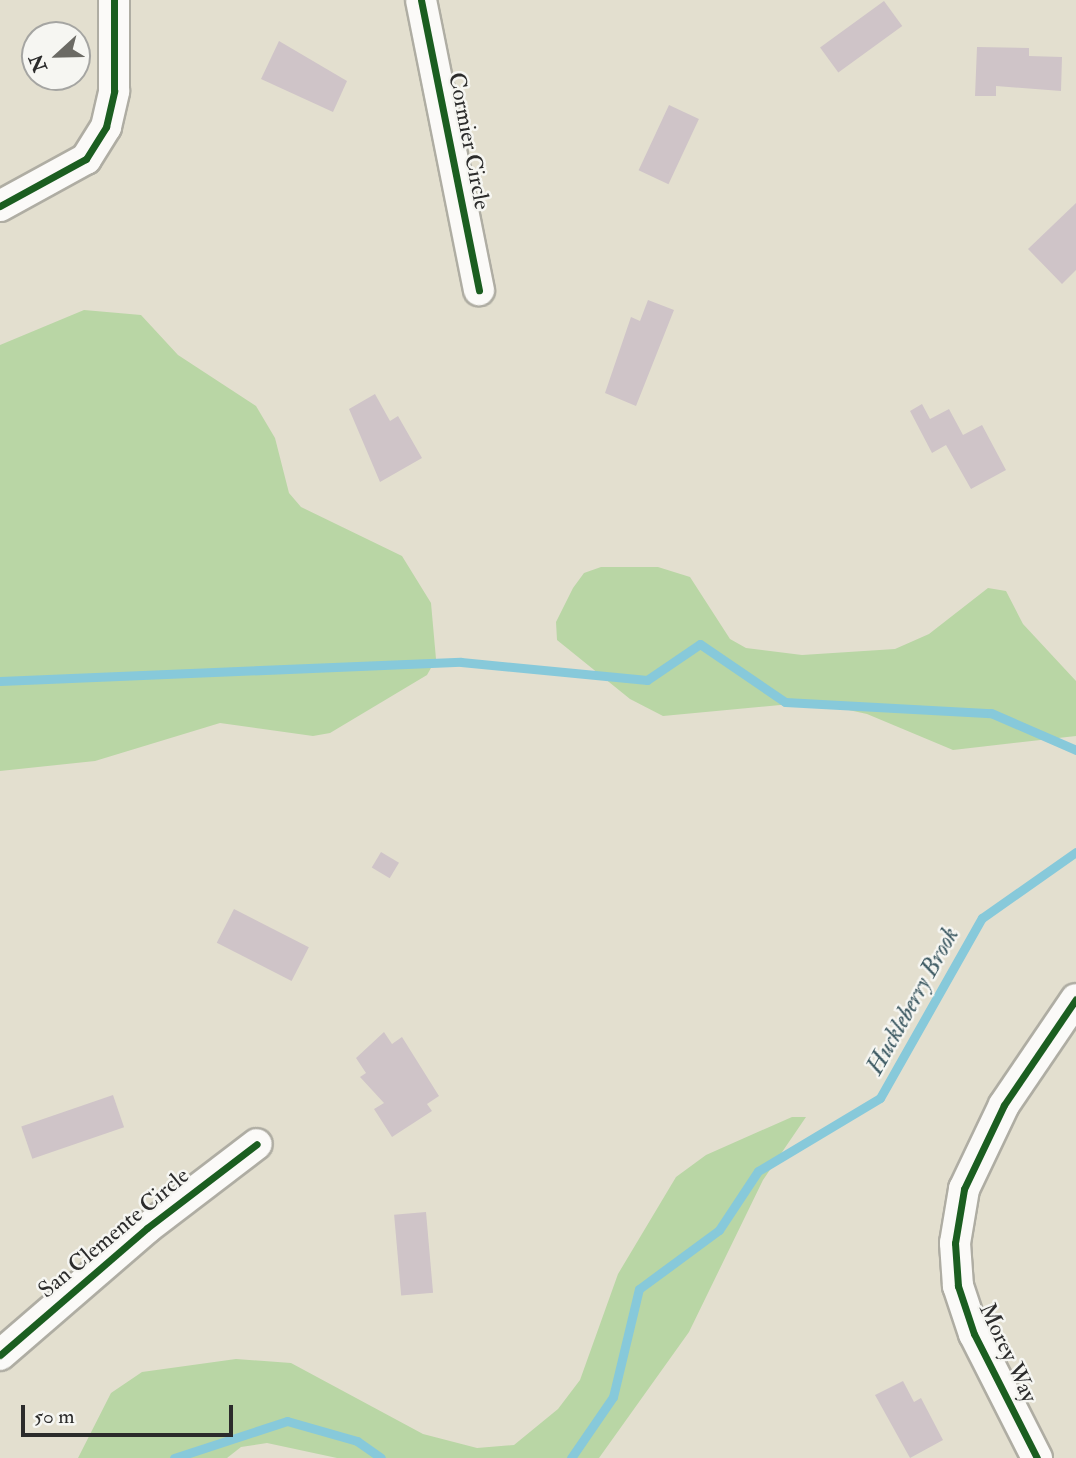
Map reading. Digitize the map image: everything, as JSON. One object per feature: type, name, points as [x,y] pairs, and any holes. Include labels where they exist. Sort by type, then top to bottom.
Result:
[{"type":"street","points":[[0,206],[86,159],[106,127],[114,91],[114,0]]},
{"type":"street","name":"Cormier Circle","points":[[421,0],[479,290]]},
{"type":"street","name":"Morey Way","points":[[1037,1458],[974,1334],[958,1286],[955,1243],[964,1189],[1004,1105],[1076,999]]},
{"type":"street","name":"San Clemente Circle","points":[[0,1355],[147,1228],[257,1144]]},
{"type":"green space","points":[[84,310],[141,315],[178,355],[256,406],[275,438],[289,493],[301,507],[402,556],[431,603],[436,659],[427,675],[330,733],[313,736],[220,723],[95,761],[0,771],[0,345]]},
{"type":"green space","points":[[601,567],[658,567],[690,577],[730,639],[746,648],[802,655],[895,649],[929,634],[988,588],[1006,591],[1023,624],[1076,681],[1076,736],[953,750],[867,714],[812,702],[663,716],[630,699],[557,640],[556,622],[573,588],[584,573]]},
{"type":"green space","points":[[792,1117],[806,1117],[763,1180],[689,1332],[599,1458],[337,1458],[267,1443],[241,1447],[227,1458],[78,1458],[111,1393],[142,1372],[236,1359],[291,1363],[423,1434],[477,1448],[514,1445],[558,1409],[580,1380],[618,1274],[676,1177],[706,1155]]},
{"type":"building","points":[[884,1],[902,26],[838,73],[820,47]]},
{"type":"building","points":[[279,41],[347,81],[333,112],[261,79]]},
{"type":"building","points":[[977,47],[1029,48],[1029,56],[1062,57],[1061,91],[996,86],[996,96],[975,96]]},
{"type":"building","points":[[669,105],[699,119],[668,184],[639,170]]},
{"type":"building","points":[[1076,203],[1076,270],[1062,284],[1028,249]]},
{"type":"building","points":[[648,300],[674,310],[636,406],[605,393],[631,317],[640,321]]},
{"type":"building","points":[[375,394],[390,421],[398,416],[422,458],[380,482],[349,409]]},
{"type":"building","points":[[922,404],[930,419],[949,409],[963,435],[982,425],[1006,470],[971,489],[946,445],[932,453],[910,411]]},
{"type":"building","points":[[381,852],[399,863],[390,878],[372,867]]},
{"type":"building","points":[[234,909],[309,947],[292,981],[217,943]]},
{"type":"building","points":[[384,1032],[392,1044],[402,1037],[439,1096],[427,1104],[432,1111],[392,1137],[374,1109],[384,1103],[360,1077],[366,1073],[356,1058]]},
{"type":"building","points":[[113,1095],[124,1127],[32,1159],[21,1127]]},
{"type":"building","points":[[426,1212],[433,1293],[401,1295],[394,1215]]},
{"type":"building","points":[[903,1381],[914,1402],[921,1398],[943,1440],[910,1458],[875,1395]]},
{"type":"waterway","points":[[0,681],[461,662],[647,680],[700,644],[785,702],[991,713],[1076,750]]},
{"type":"waterway","name":"Huckleberry Brook","points":[[571,1458],[613,1397],[639,1289],[719,1230],[758,1171],[880,1098],[982,918],[1076,852]]},
{"type":"waterway","name":"Huckleberry Brook","points":[[174,1458],[287,1421],[357,1441],[381,1458]]},
{"type":"cycle path","points":[[0,206],[86,159],[106,127],[114,91],[114,0]]},
{"type":"cycle path","points":[[421,0],[479,290]]},
{"type":"cycle path","points":[[1037,1458],[974,1334],[958,1286],[955,1243],[964,1189],[1004,1105],[1076,999]]},
{"type":"cycle path","points":[[0,1355],[147,1228],[257,1144]]}]
